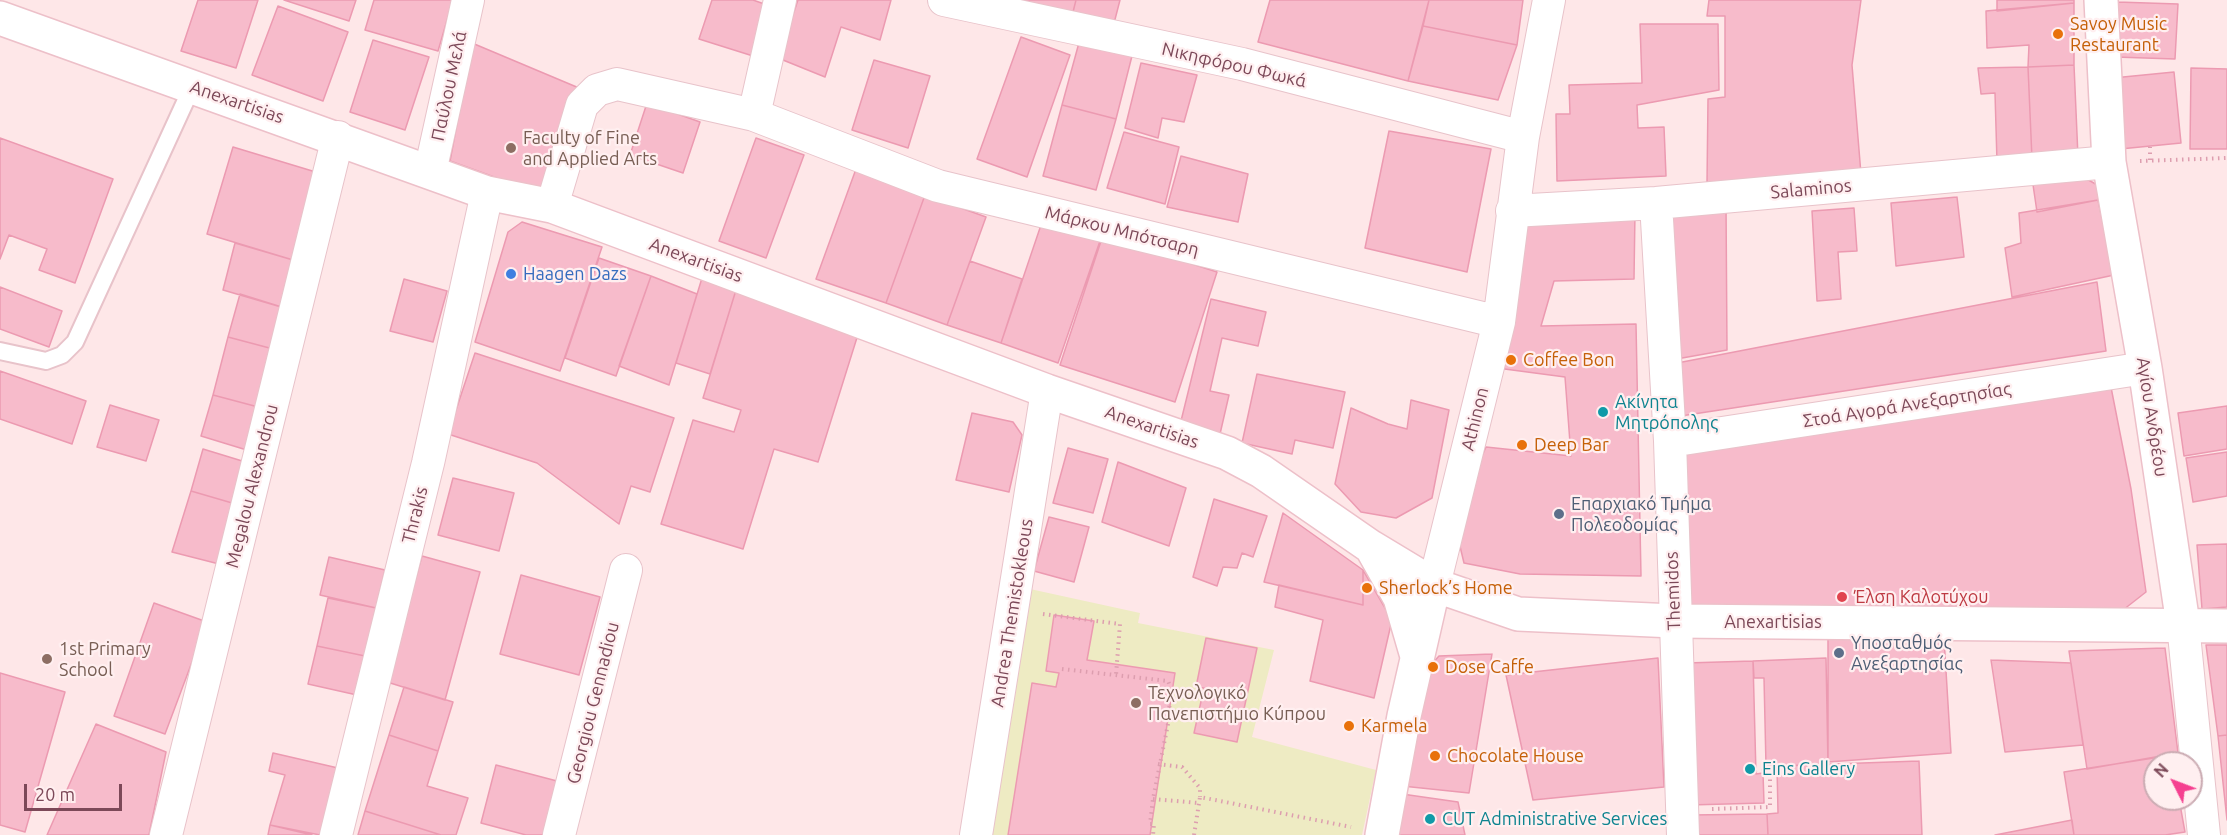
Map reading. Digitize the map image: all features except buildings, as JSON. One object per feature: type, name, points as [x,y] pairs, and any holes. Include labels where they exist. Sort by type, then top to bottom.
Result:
[{"type":"street","name":"Παύλου Μελά","points":[[430,172],[468,0]]},
{"type":"street","points":[[754,115],[780,0]]},
{"type":"street","name":"Νικηφόρου Φωκά","points":[[944,0],[1242,64],[1522,137]]},
{"type":"street","name":"Athinon","points":[[1367,831],[1417,658],[1499,322],[1522,137],[1549,0]]},
{"type":"street","name":"Αγίου Ανδρέου","points":[[2101,0],[2109,162],[2145,368],[2183,624],[2204,835]]},
{"type":"street","name":"Anexartisias","points":[[0,18],[338,137],[487,193],[552,206],[1047,391],[1227,453],[1262,471],[1371,547],[1434,585],[1518,614],[1674,621],[2227,626]]},
{"type":"street","name":"Μάρκου Μπότσαρη","points":[[552,206],[582,105],[597,90],[617,84],[754,115],[938,186],[1499,322]]},
{"type":"street","name":"Megalou Alexandrou","points":[[166,835],[338,137]]},
{"type":"street","name":"Salaminos","points":[[1512,211],[1656,203],[2109,162]]},
{"type":"street","name":"Thrakis","points":[[336,835],[428,463],[487,193]]},
{"type":"street","name":"Themidos","points":[[1656,203],[1670,441],[1682,823]]},
{"type":"street","name":"Στοά Αγορά Ανεξαρτησίας","points":[[1670,441],[2145,368]]},
{"type":"street","name":"Andrea Themistokleous","points":[[976,835],[1047,391]]},
{"type":"street","name":"Anexartisias","points":[[1371,547],[1400,598],[1417,658]]},
{"type":"street","name":"Georgiou Gennadiou","points":[[559,835],[626,570]]},
{"type":"lane","points":[[0,351],[46,361],[62,354],[75,342],[192,87]]},
{"type":"path","points":[[2150,147],[2150,160]]},
{"type":"path","points":[[2109,162],[2227,158]]},
{"type":"path","points":[[1013,609],[1120,624],[1116,675]]},
{"type":"path","points":[[1062,669],[1168,681],[1170,686],[1169,720],[1152,799],[1150,824],[1154,824],[1153,835]]},
{"type":"path","points":[[1158,764],[1182,767],[1200,788],[1194,835]]},
{"type":"path","points":[[1682,823],[1770,807],[1770,770],[1757,771]]},
{"type":"path","points":[[1200,797],[1367,831]]},
{"type":"path","points":[[1152,799],[1199,803]]},
{"type":"shaded area","name":"Τεχνολογικό Πανεπιστήμιο Κύπρου","points":[[1030,589],[1140,613],[1138,623],[1274,650],[1252,737],[1376,770],[1362,835],[991,835]]},
{"type":"place","name":"Savoy Music Restaurant","points":[[2058,34]]},
{"type":"place","name":"Faculty of Fine and Applied Arts","points":[[511,148]]},
{"type":"place","name":"Haagen Dazs","points":[[511,274]]},
{"type":"place","name":"Coffee Bon","points":[[1511,360]]},
{"type":"place","name":"Ακίνητα Μητρόπολης","points":[[1603,412]]},
{"type":"place","name":"Deep Bar","points":[[1522,445]]},
{"type":"place","name":"Επαρχιακό Τμήμα Πολεοδομίας","points":[[1559,514]]},
{"type":"place","name":"Sherlock’s Home","points":[[1367,588]]},
{"type":"place","name":"Έλση Καλοτύχου","points":[[1842,597]]},
{"type":"place","name":"Υποσταθμός Ανεξαρτησίας","points":[[1839,653]]},
{"type":"place","name":"1st Primary School","points":[[47,659]]},
{"type":"place","name":"Dose Caffe","points":[[1433,667]]},
{"type":"place","name":"Τεχνολογικό Πανεπιστήμιο Κύπρου","points":[[1136,703]]},
{"type":"place","name":"Karmela","points":[[1349,726]]},
{"type":"place","name":"Chocolate House","points":[[1435,756]]},
{"type":"place","name":"Eins Gallery","points":[[1750,769]]},
{"type":"place","name":"CUT Administrative Services","points":[[1430,819]]}]
